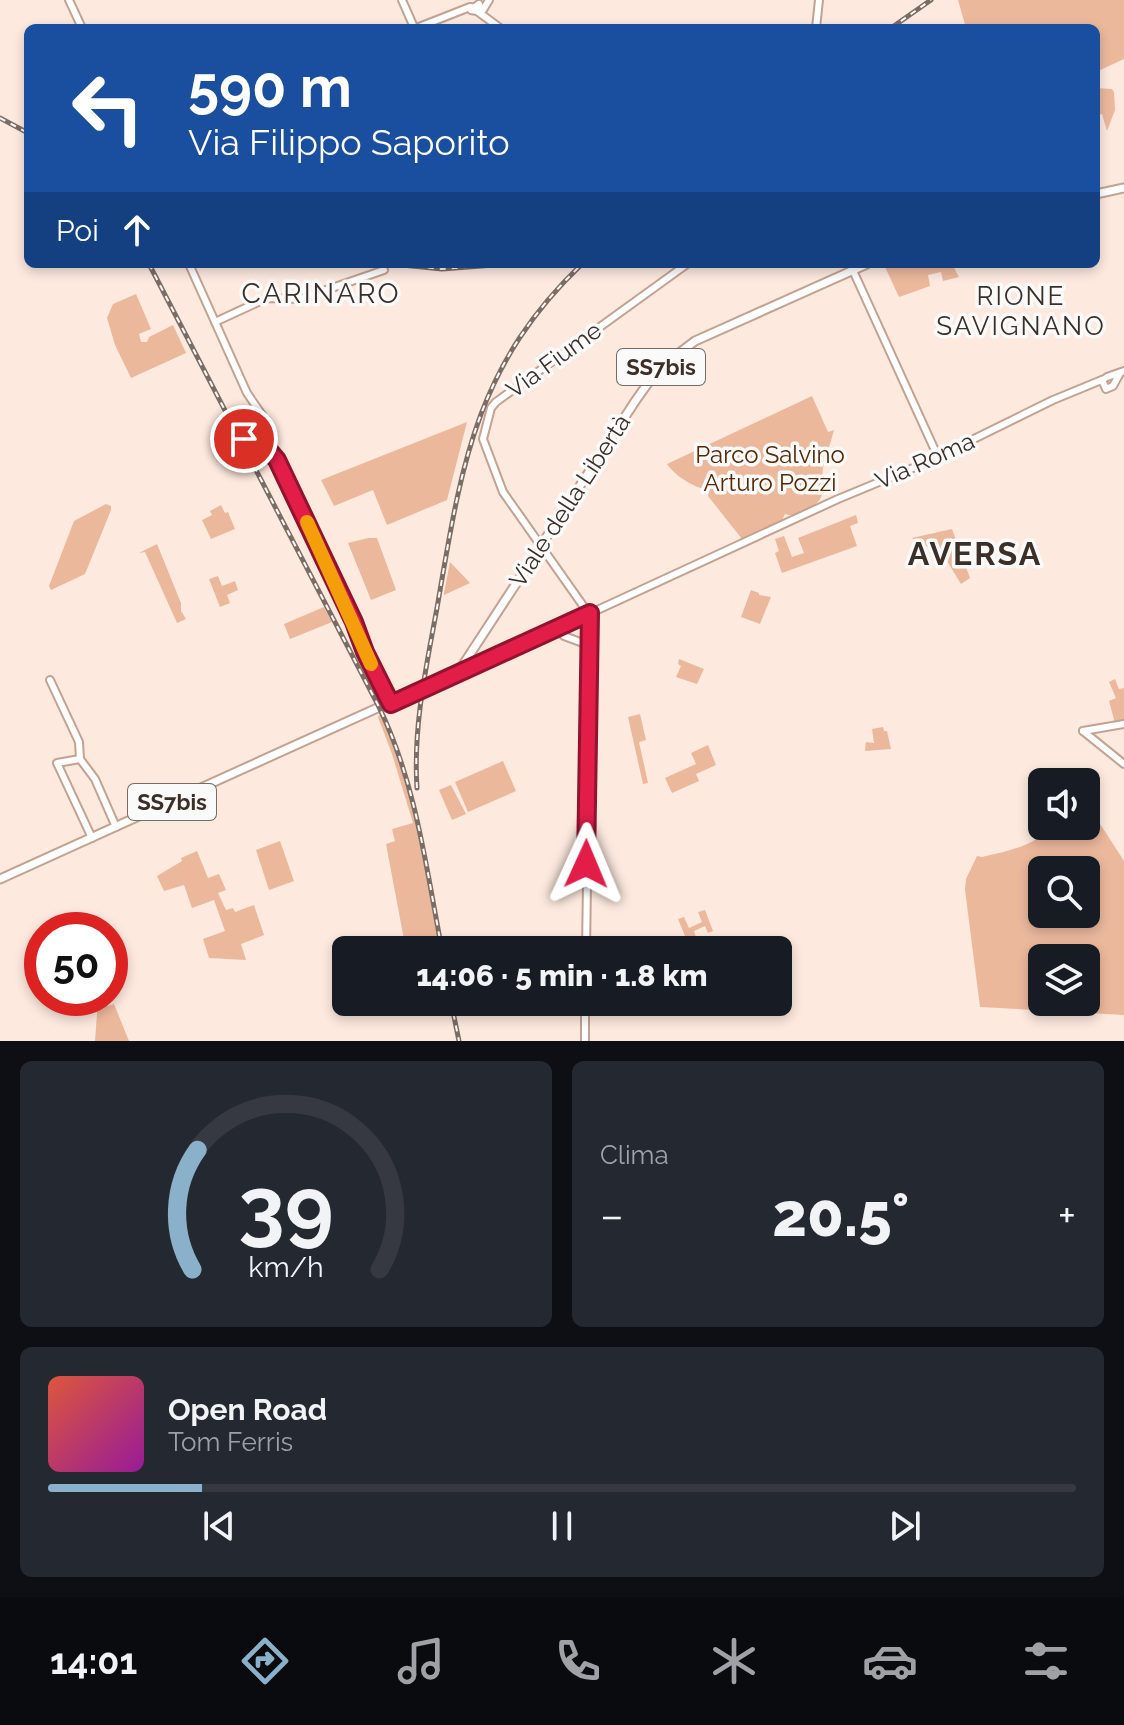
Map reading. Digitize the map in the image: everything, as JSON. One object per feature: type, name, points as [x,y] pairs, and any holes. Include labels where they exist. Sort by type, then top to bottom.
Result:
[{"type":"main road","points":[[1100,193],[1124,188]]},
{"type":"main road","name":"Viale della Libertà","points":[[459,671],[643,389],[669,359],[695,341],[849,268]]},
{"type":"main road","name":"SS7bis","points":[[0,879],[459,671]]},
{"type":"street","points":[[69,0],[80,24]]},
{"type":"street","points":[[402,0],[414,24]]},
{"type":"street","points":[[424,24],[464,10],[478,9],[489,0]]},
{"type":"street","points":[[816,24],[819,0]]},
{"type":"street","points":[[478,9],[495,24]]},
{"type":"street","points":[[191,268],[247,393],[262,415],[252,433],[244,439],[266,447],[277,460],[391,704]]},
{"type":"street","name":"Via Fiume","points":[[541,547],[503,492],[485,448],[485,425],[491,408],[682,268]]},
{"type":"street","points":[[851,268],[938,457]]},
{"type":"street","points":[[215,322],[267,298],[300,299],[384,270]]},
{"type":"street","name":"Via Roma","points":[[459,671],[938,457],[1053,400],[1122,372]]},
{"type":"street","name":"Via Roma","points":[[1104,379],[1106,389],[1113,386],[1122,372]]},
{"type":"street","points":[[541,547],[590,613],[586,936]]},
{"type":"street","points":[[557,629],[564,636],[591,646]]},
{"type":"street","points":[[471,653],[475,660],[481,662]]},
{"type":"street","points":[[50,680],[79,742],[80,759],[95,779],[116,827]]},
{"type":"street","points":[[1124,724],[1083,731],[1124,764]]},
{"type":"street","points":[[80,759],[57,763],[92,838]]},
{"type":"street","points":[[585,1016],[585,1041]]},
{"type":"green space","points":[[958,0],[1124,0],[1124,59],[1100,70],[1100,24],[965,24]]},
{"type":"green space","points":[[1100,88],[1112,89],[1115,110],[1107,131]]},
{"type":"green space","points":[[885,268],[954,268],[959,277],[943,281],[941,272],[928,275],[930,286],[899,297]]},
{"type":"green space","points":[[136,294],[151,329],[139,334],[141,342],[147,342],[149,337],[173,325],[186,353],[131,378],[115,345],[107,318],[113,304]]},
{"type":"green space","name":"Parco Salvino Arturo Pozzi","points":[[812,396],[828,432],[834,430],[825,461],[820,464],[822,468],[824,463],[821,497],[798,514],[785,514],[782,520],[742,539],[708,496],[709,490],[686,481],[667,464]]},
{"type":"green space","points":[[467,422],[447,500],[387,525],[373,490],[334,506],[321,480]]},
{"type":"green space","points":[[106,504],[111,506],[111,510],[85,574],[51,590],[49,586],[74,521]]},
{"type":"green space","points":[[221,505],[225,513],[228,512],[235,529],[211,539],[202,520]]},
{"type":"green space","points":[[856,515],[858,523],[850,526],[857,546],[782,573],[775,553],[779,551],[775,539],[784,536],[792,557],[804,553],[798,538]]},
{"type":"green space","points":[[952,529],[970,578],[961,584],[944,556],[912,538]]},
{"type":"green space","points":[[377,538],[396,590],[371,600],[348,543]]},
{"type":"green space","points":[[157,544],[186,619],[177,623],[145,552],[139,553]]},
{"type":"green space","points":[[450,562],[470,583],[444,595],[444,593]]},
{"type":"green space","points":[[218,576],[222,586],[235,581],[238,590],[227,595],[230,603],[220,607],[209,579]]},
{"type":"green space","points":[[751,590],[771,597],[760,624],[741,617]]},
{"type":"green space","points":[[324,607],[332,622],[290,639],[284,624]]},
{"type":"green space","points":[[679,659],[704,669],[697,684],[676,677],[681,666]]},
{"type":"green space","points":[[1115,679],[1119,689],[1124,688],[1124,721],[1115,723],[1109,701],[1116,698],[1109,682]]},
{"type":"green space","points":[[381,713],[393,741],[411,800],[438,936],[403,936],[386,844],[395,841],[392,829],[413,823],[378,717]]},
{"type":"green space","points":[[640,714],[646,740],[639,742],[648,783],[643,784],[628,717]]},
{"type":"green space","points":[[883,727],[891,749],[865,751],[866,742],[874,743],[872,729]]},
{"type":"green space","points":[[708,745],[716,765],[696,774],[699,781],[672,793],[665,778],[696,764],[691,753]]},
{"type":"green space","points":[[503,761],[516,791],[468,812],[455,782]]},
{"type":"green space","points":[[451,785],[466,814],[452,820],[439,790]]},
{"type":"green space","points":[[1100,824],[1124,861],[1124,1015],[1100,1014],[1100,944],[1028,944],[1028,1010],[980,1007],[966,879],[977,856],[1020,847],[1034,840],[1100,840]]},
{"type":"green space","points":[[280,841],[294,881],[269,890],[256,850]]},
{"type":"green space","points":[[197,851],[208,878],[219,874],[226,890],[218,893],[226,910],[233,908],[235,912],[254,905],[264,935],[241,944],[246,960],[209,958],[203,939],[225,931],[214,900],[192,908],[184,885],[164,891],[157,876],[182,861],[181,858]]},
{"type":"green space","points":[[705,910],[713,931],[708,933],[705,926],[694,931],[696,936],[685,936],[678,919],[684,917],[689,928],[702,922],[698,912]]},
{"type":"green space","points":[[97,1016],[119,1016],[129,1041],[95,1041]]},
{"type":"railway","points":[[897,24],[931,0]]},
{"type":"railway","points":[[0,118],[24,131]]},
{"type":"railway","points":[[151,268],[391,734],[411,794],[439,936]]},
{"type":"railway","points":[[432,268],[455,268]]},
{"type":"railway","points":[[417,788],[417,743],[425,675],[455,510],[478,422],[495,381],[517,342],[546,303],[578,268]]},
{"type":"railway","points":[[454,1016],[459,1041]]},
{"type":"slow traffic","points":[[307,522],[371,664]]},
{"type":"district","name":"CARINARO","points":[[321,293]]},
{"type":"district","name":"RIONE SAVIGNANO","points":[[1021,311]]},
{"type":"district","name":"AVERSA","points":[[975,554]]},
{"type":"route","points":[[244,439],[260,443],[277,460],[391,704],[590,613],[586,864]]}]
